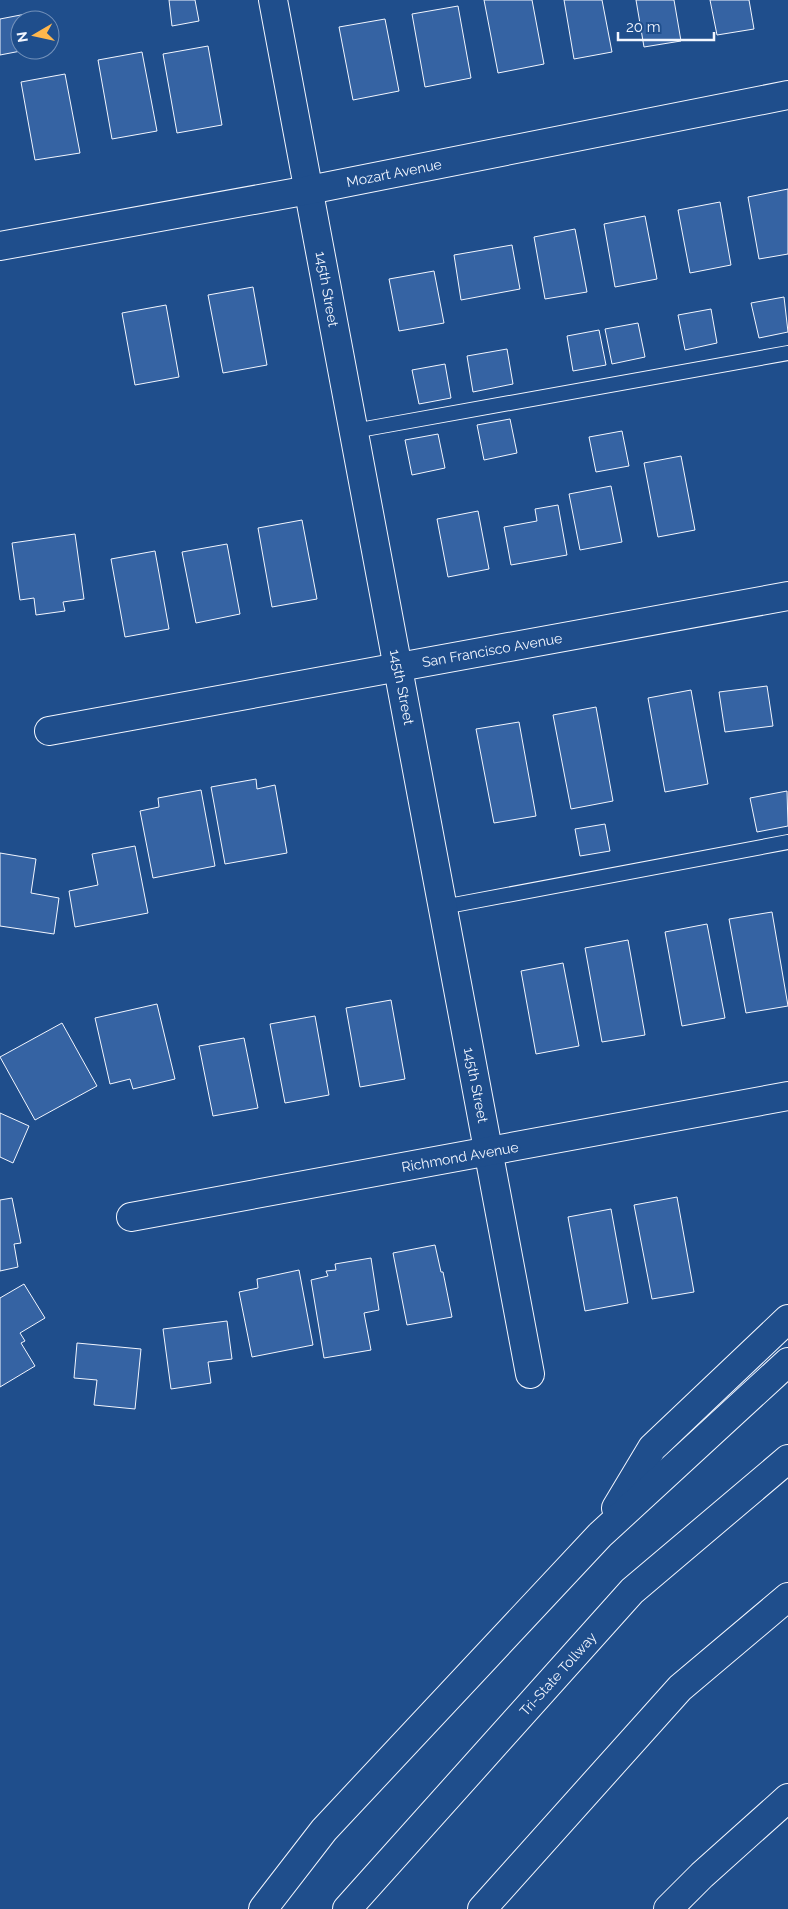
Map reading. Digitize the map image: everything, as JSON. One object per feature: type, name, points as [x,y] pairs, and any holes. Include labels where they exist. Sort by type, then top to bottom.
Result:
[{"type":"main road","name":"145th Street","points":[[273,0],[530,1374]]},
{"type":"main road","name":"Mozart Avenue","points":[[0,246],[309,190],[788,95]]},
{"type":"main road","name":"San Francisco Avenue","points":[[49,731],[788,596]]},
{"type":"main road","name":"Richmond Avenue","points":[[131,1217],[788,1096]]},
{"type":"main road","points":[[600,1535],[652,1448],[788,1318]]},
{"type":"main road","points":[[263,1909],[324,1830],[600,1535],[788,1362]]},
{"type":"main road","name":"Tri-State Tollway","points":[[347,1909],[632,1591],[788,1459]]},
{"type":"main road","points":[[482,1909],[680,1688],[788,1597]]},
{"type":"main road","points":[[668,1909],[702,1875],[788,1798]]},
{"type":"lane","points":[[354,431],[788,353]]},
{"type":"lane","points":[[443,907],[788,842]]},
{"type":"building","points":[[169,0],[195,0],[199,21],[172,26]]},
{"type":"building","points":[[484,0],[532,0],[544,64],[498,73]]},
{"type":"building","points":[[564,0],[602,0],[612,52],[574,59]]},
{"type":"building","points":[[636,0],[674,0],[681,41],[644,47]]},
{"type":"building","points":[[710,0],[749,0],[754,29],[717,35]]},
{"type":"building","points":[[458,6],[471,78],[425,87],[412,14]]},
{"type":"building","points":[[10,17],[10,53],[0,55],[0,19]]},
{"type":"building","points":[[385,19],[399,91],[353,100],[339,27]]},
{"type":"building","points":[[208,46],[222,125],[177,133],[163,54]]},
{"type":"building","points":[[142,52],[157,131],[112,139],[98,60]]},
{"type":"building","points":[[65,74],[80,153],[35,160],[21,82]]},
{"type":"building","points":[[788,189],[788,254],[759,259],[748,197]]},
{"type":"building","points":[[720,202],[731,265],[690,273],[678,210]]},
{"type":"building","points":[[645,216],[657,279],[615,287],[604,224]]},
{"type":"building","points":[[575,229],[587,292],[545,299],[534,237]]},
{"type":"building","points":[[512,245],[520,289],[461,300],[454,255]]},
{"type":"building","points":[[434,271],[444,323],[399,331],[389,279]]},
{"type":"building","points":[[253,287],[267,365],[223,373],[208,295]]},
{"type":"building","points":[[784,297],[788,332],[759,338],[751,303]]},
{"type":"building","points":[[166,305],[179,377],[135,385],[122,313]]},
{"type":"building","points":[[711,309],[717,343],[685,350],[678,315]]},
{"type":"building","points":[[638,323],[645,357],[612,364],[605,329]]},
{"type":"building","points":[[599,330],[606,365],[573,371],[567,336]]},
{"type":"building","points":[[507,349],[513,384],[473,392],[467,356]]},
{"type":"building","points":[[445,364],[451,398],[419,404],[412,370]]},
{"type":"building","points":[[510,419],[517,453],[484,460],[477,425]]},
{"type":"building","points":[[622,431],[629,466],[596,472],[589,437]]},
{"type":"building","points":[[438,434],[445,468],[412,475],[405,440]]},
{"type":"building","points":[[681,456],[695,530],[658,537],[644,463]]},
{"type":"building","points":[[611,486],[622,542],[580,550],[569,494]]},
{"type":"building","points":[[558,505],[567,555],[511,565],[504,527],[537,521],[535,509]]},
{"type":"building","points":[[478,511],[489,569],[448,577],[437,519]]},
{"type":"building","points":[[302,520],[317,599],[272,607],[258,528]]},
{"type":"building","points":[[75,534],[84,599],[63,602],[65,611],[36,615],[34,598],[20,600],[12,543]]},
{"type":"building","points":[[227,544],[240,614],[196,623],[182,552]]},
{"type":"building","points":[[155,551],[169,629],[125,637],[111,559]]},
{"type":"building","points":[[767,686],[773,726],[725,732],[719,692]]},
{"type":"building","points":[[691,690],[708,784],[665,792],[648,698]]},
{"type":"building","points":[[596,707],[613,801],[571,809],[553,715]]},
{"type":"building","points":[[519,722],[536,816],[494,823],[476,729]]},
{"type":"building","points":[[256,779],[257,789],[275,785],[287,853],[225,864],[211,787]]},
{"type":"building","points":[[201,790],[215,866],[153,878],[140,811],[159,807],[158,798]]},
{"type":"building","points":[[787,791],[788,826],[757,832],[750,798]]},
{"type":"building","points":[[605,824],[610,851],[580,856],[575,829]]},
{"type":"building","points":[[135,846],[148,913],[75,927],[69,891],[98,885],[92,854]]},
{"type":"building","points":[[0,853],[36,859],[31,893],[59,898],[54,934],[0,926]]},
{"type":"building","points":[[772,912],[788,1006],[746,1013],[729,919]]},
{"type":"building","points":[[707,924],[725,1018],[682,1026],[665,932]]},
{"type":"building","points":[[628,940],[645,1035],[602,1042],[585,948]]},
{"type":"building","points":[[563,963],[579,1046],[536,1054],[521,971]]},
{"type":"building","points":[[391,1000],[405,1079],[360,1087],[346,1008]]},
{"type":"building","points":[[157,1004],[175,1079],[133,1089],[130,1079],[110,1084],[95,1018]]},
{"type":"building","points":[[315,1016],[329,1095],[285,1103],[270,1024]]},
{"type":"building","points":[[62,1023],[97,1086],[35,1120],[0,1057]]},
{"type":"building","points":[[244,1038],[258,1108],[213,1116],[199,1046]]},
{"type":"building","points":[[0,1113],[29,1126],[13,1163],[0,1157]]},
{"type":"building","points":[[677,1197],[694,1292],[652,1299],[634,1205]]},
{"type":"building","points":[[12,1198],[21,1243],[14,1244],[18,1267],[0,1271],[0,1200]]},
{"type":"building","points":[[611,1209],[628,1303],[585,1311],[568,1217]]},
{"type":"building","points":[[435,1245],[441,1272],[443,1272],[452,1317],[407,1325],[393,1253]]},
{"type":"building","points":[[371,1258],[379,1310],[364,1313],[371,1350],[324,1358],[311,1280],[328,1276],[326,1271],[336,1270],[335,1264]]},
{"type":"building","points":[[299,1270],[313,1345],[252,1357],[239,1292],[258,1288],[257,1279]]},
{"type":"building","points":[[24,1284],[45,1318],[20,1333],[25,1341],[21,1343],[35,1366],[0,1387],[0,1298]]},
{"type":"building","points":[[227,1321],[232,1359],[208,1362],[211,1383],[171,1389],[163,1329]]},
{"type":"building","points":[[77,1343],[141,1349],[135,1409],[94,1405],[97,1380],[74,1378]]}]
